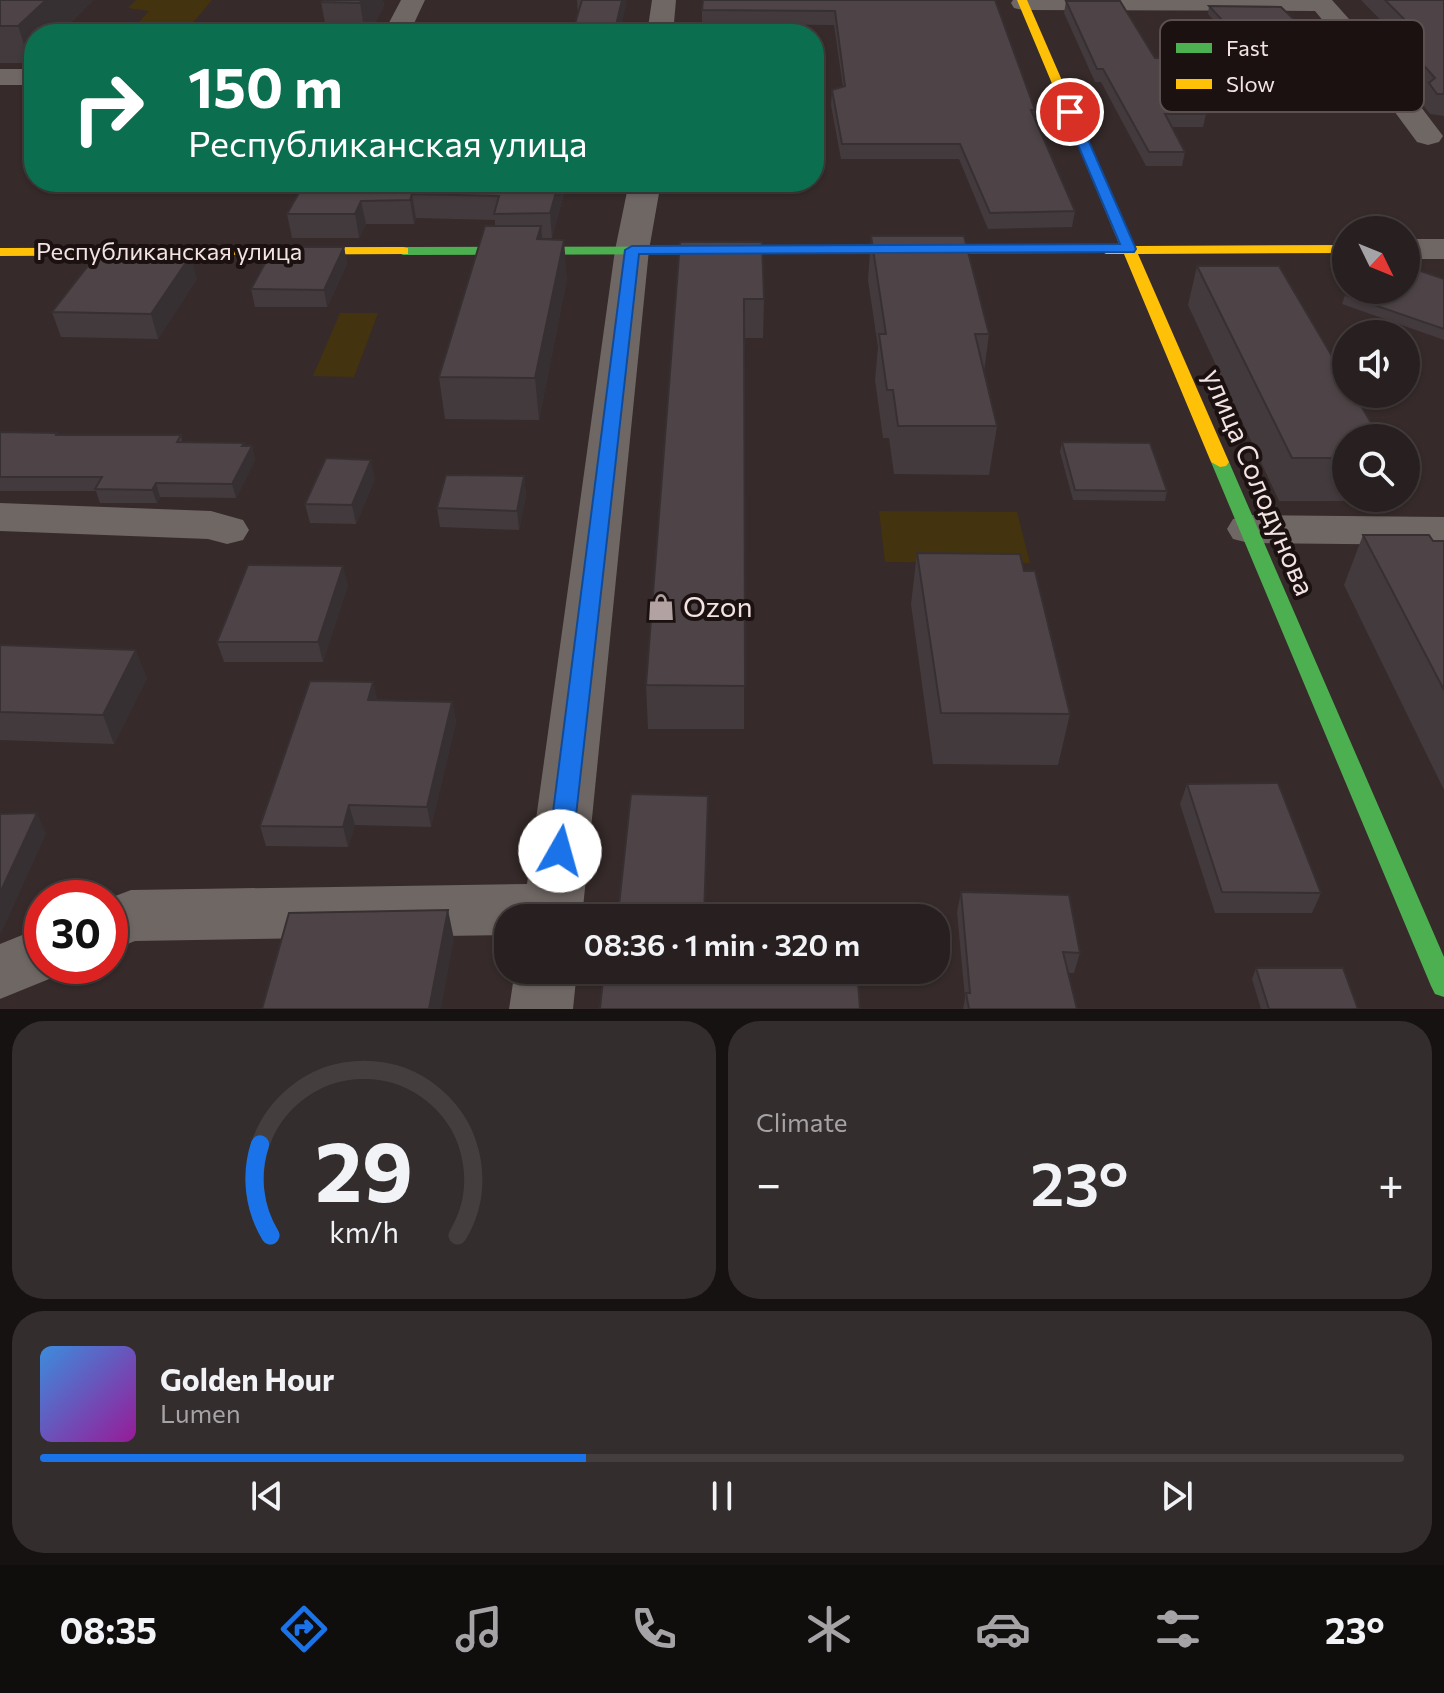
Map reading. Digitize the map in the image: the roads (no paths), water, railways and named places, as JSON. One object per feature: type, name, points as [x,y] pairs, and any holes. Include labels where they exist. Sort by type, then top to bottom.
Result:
[{"type":"street","points":[[401,24],[413,0]]},
{"type":"street","points":[[661,24],[664,0]]},
{"type":"street","points":[[1023,1],[1322,4],[1336,20]]},
{"type":"street","name":"улица Солодунова","points":[[1023,1],[1444,986]]},
{"type":"street","points":[[0,77],[24,77]]},
{"type":"street","points":[[1410,112],[1428,136]]},
{"type":"street","points":[[553,904],[632,250],[643,192]]},
{"type":"street","name":"Республиканская улица","points":[[0,252],[1332,249]]},
{"type":"street","points":[[1420,249],[1444,249]]},
{"type":"street","points":[[0,517],[211,525],[227,530]]},
{"type":"street","points":[[1249,529],[1444,531]]},
{"type":"street","points":[[128,917],[494,913]]},
{"type":"street","points":[[0,972],[24,962]]},
{"type":"street","points":[[541,1009],[544,984]]},
{"type":"place","name":"Ozon","points":[[661,607]]}]
